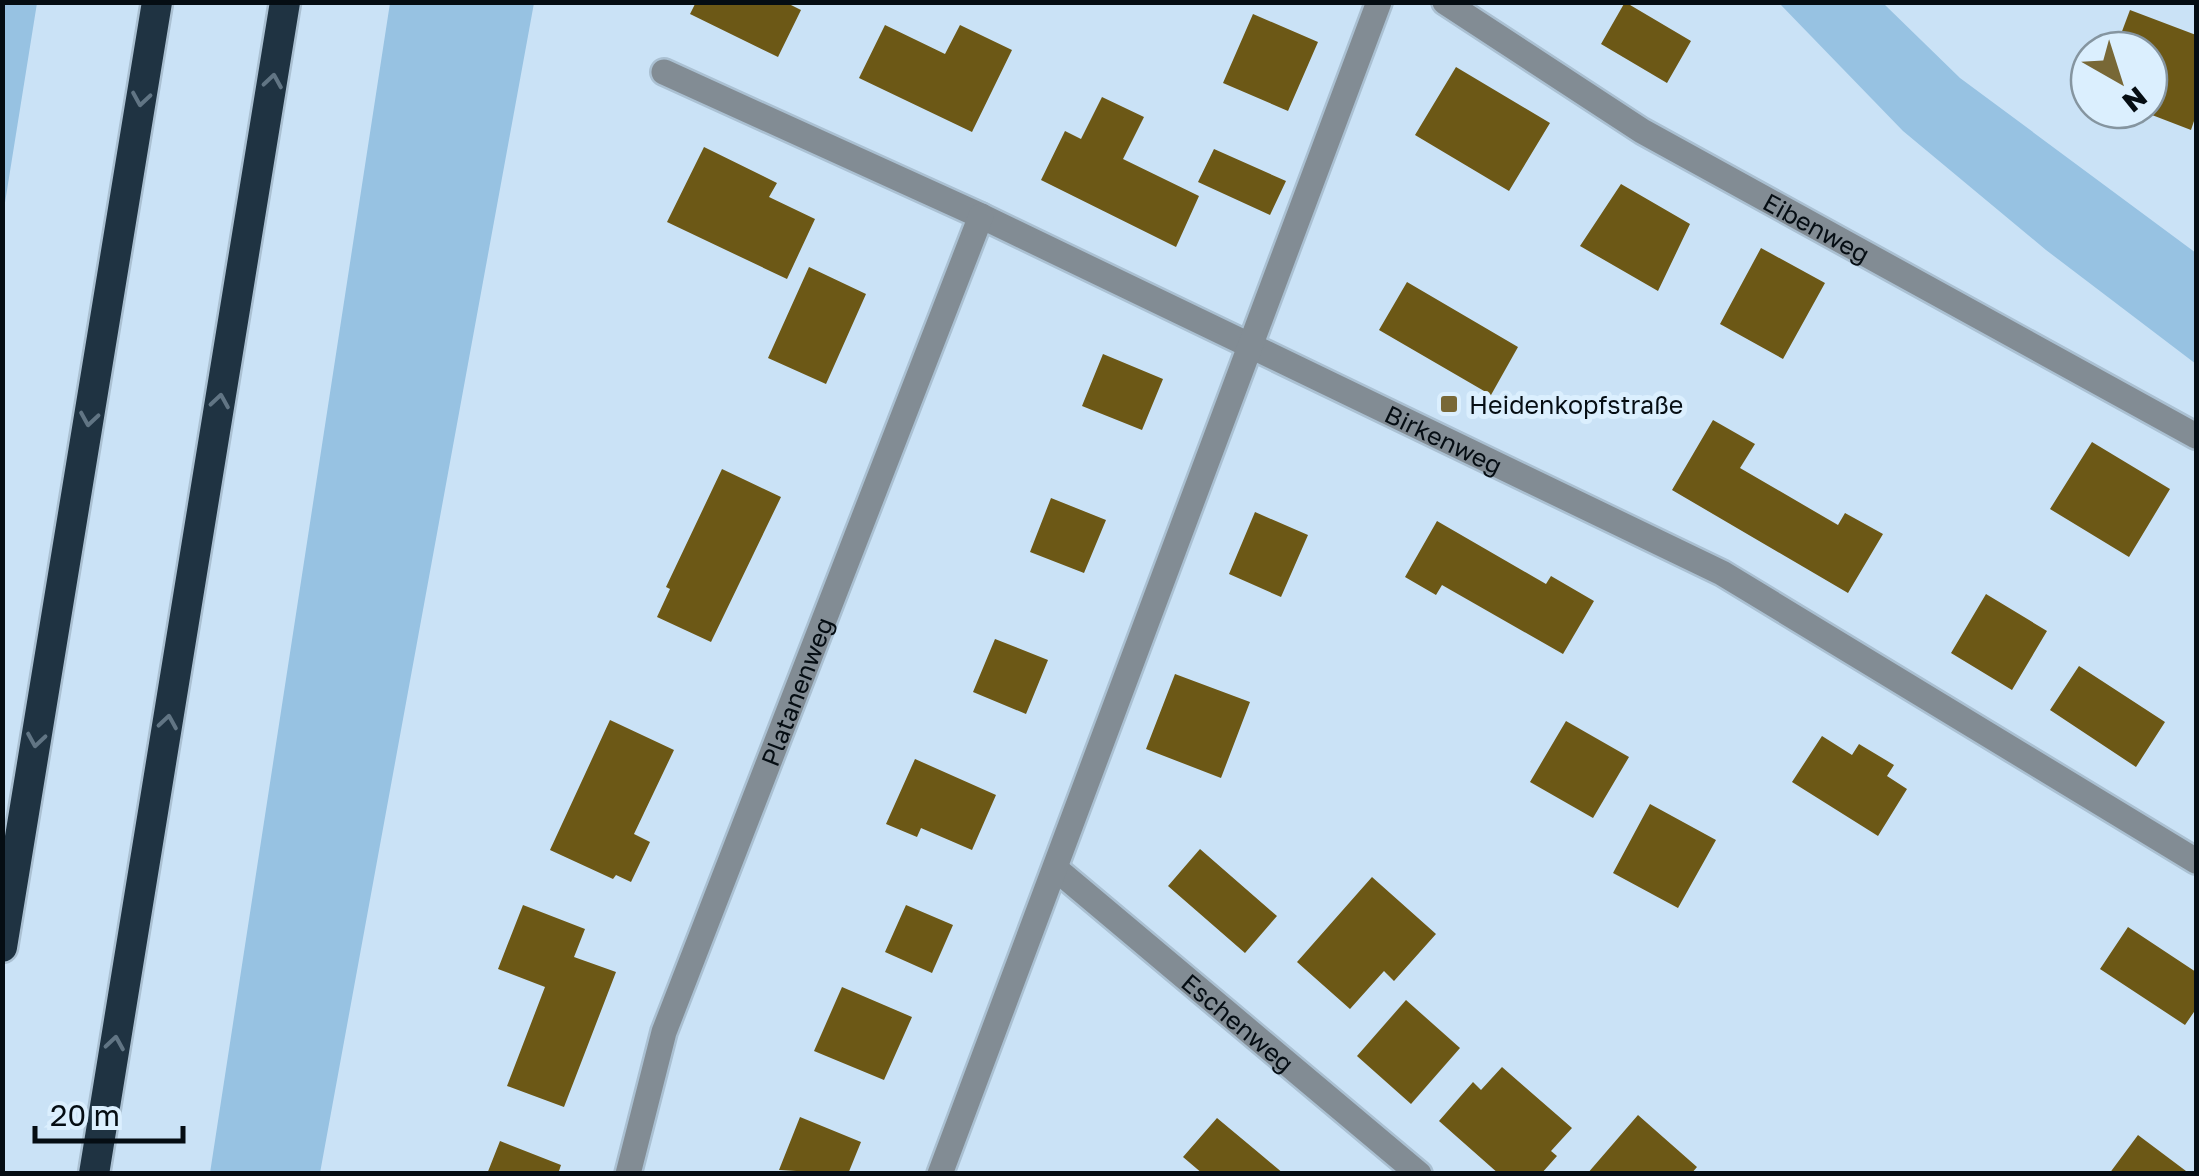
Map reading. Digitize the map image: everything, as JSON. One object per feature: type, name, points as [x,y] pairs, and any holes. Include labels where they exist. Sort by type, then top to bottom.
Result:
[{"type":"highway","points":[[2,947],[157,2]]},
{"type":"highway","points":[[94,1174],[286,2]]},
{"type":"street","points":[[940,1174],[1379,2]]},
{"type":"street","name":"Eibenweg","points":[[1445,2],[1642,131],[2196,436]]},
{"type":"street","name":"Birkenweg","points":[[664,72],[982,216],[1722,573],[2196,861]]},
{"type":"street","name":"Platanenweg","points":[[628,1174],[664,1032],[982,216]]},
{"type":"street","name":"Eschenweg","points":[[1056,869],[1418,1174]]},
{"type":"shaded area","points":[[2,3],[37,3],[3,215]]},
{"type":"shaded area","points":[[390,3],[534,3],[320,1173],[210,1173]]},
{"type":"shaded area","points":[[1779,3],[1883,3],[1960,78],[2196,253],[2196,364],[2046,250],[1903,131]]},
{"type":"building","points":[[696,2],[785,2],[801,10],[778,57],[690,14]]},
{"type":"building","points":[[1625,2],[1691,41],[1667,83],[1601,44]]},
{"type":"building","points":[[2130,10],[2196,35],[2196,115],[2191,130],[2169,122],[2169,30],[2122,30]]},
{"type":"building","points":[[1253,14],[1318,42],[1288,111],[1223,83]]},
{"type":"building","points":[[885,25],[945,54],[960,25],[1012,50],[972,132],[859,78]]},
{"type":"building","points":[[1456,67],[1550,123],[1509,191],[1415,135]]},
{"type":"building","points":[[1102,97],[1144,117],[1123,159],[1199,196],[1176,247],[1041,180],[1065,131],[1081,139]]},
{"type":"building","points":[[704,147],[777,183],[769,197],[815,219],[787,279],[667,222]]},
{"type":"building","points":[[1214,149],[1286,181],[1270,215],[1198,182]]},
{"type":"building","points":[[1621,184],[1690,224],[1658,291],[1580,246]]},
{"type":"building","points":[[1761,248],[1825,283],[1783,359],[1720,324]]},
{"type":"building","points":[[809,267],[866,294],[826,384],[768,358]]},
{"type":"building","points":[[1407,282],[1518,347],[1491,395],[1379,330]]},
{"type":"building","points":[[1103,354],[1163,379],[1142,430],[1082,406]]},
{"type":"building","points":[[1713,420],[1755,444],[1740,468],[1838,525],[1845,513],[1883,534],[1848,593],[1672,490]]},
{"type":"building","points":[[2092,442],[2170,489],[2129,557],[2050,509]]},
{"type":"building","points":[[722,469],[781,497],[711,642],[657,617],[670,589],[666,587]]},
{"type":"building","points":[[1051,498],[1106,520],[1084,573],[1030,552]]},
{"type":"building","points":[[1255,512],[1308,535],[1281,597],[1229,574]]},
{"type":"building","points":[[1437,521],[1546,584],[1551,576],[1594,601],[1563,654],[1442,585],[1436,595],[1405,577]]},
{"type":"building","points":[[1986,594],[2047,631],[2012,690],[1951,653]]},
{"type":"building","points":[[995,639],[1048,660],[1026,714],[973,692]]},
{"type":"building","points":[[2079,666],[2165,722],[2136,767],[2050,710]]},
{"type":"building","points":[[1175,674],[1250,702],[1221,778],[1146,749]]},
{"type":"building","points":[[610,720],[674,750],[634,834],[650,842],[631,882],[616,875],[613,879],[550,850]]},
{"type":"building","points":[[1566,721],[1629,757],[1593,818],[1530,782]]},
{"type":"building","points":[[1822,736],[1852,755],[1859,744],[1894,765],[1887,776],[1907,789],[1878,836],[1792,782]]},
{"type":"building","points":[[915,759],[996,795],[972,850],[921,828],[917,837],[886,824]]},
{"type":"building","points":[[1650,804],[1716,840],[1678,908],[1613,873]]},
{"type":"building","points":[[1200,849],[1277,916],[1245,953],[1168,886]]},
{"type":"building","points":[[1372,877],[1436,934],[1394,981],[1384,971],[1350,1009],[1297,962]]},
{"type":"building","points":[[523,905],[585,929],[574,957],[616,972],[564,1107],[507,1086],[545,987],[498,969]]},
{"type":"building","points":[[906,905],[953,925],[932,973],[885,952]]},
{"type":"building","points":[[2128,927],[2196,972],[2196,1009],[2185,1025],[2100,969]]},
{"type":"building","points":[[842,987],[912,1017],[884,1080],[814,1051]]},
{"type":"building","points":[[1406,1000],[1460,1048],[1411,1104],[1357,1056]]},
{"type":"building","points":[[1502,1067],[1572,1128],[1551,1151],[1557,1156],[1541,1174],[1499,1174],[1439,1121],[1473,1082],[1481,1090]]},
{"type":"building","points":[[1638,1115],[1697,1167],[1691,1174],[1587,1174]]},
{"type":"building","points":[[800,1117],[861,1142],[848,1174],[779,1170]]},
{"type":"building","points":[[1217,1118],[1284,1174],[1203,1174],[1183,1157]]},
{"type":"building","points":[[2138,1135],[2190,1174],[2109,1174]]},
{"type":"building","points":[[500,1141],[561,1165],[558,1174],[487,1174]]},
{"type":"place","name":"Heidenkopfstraße","points":[[1449,404]]}]
